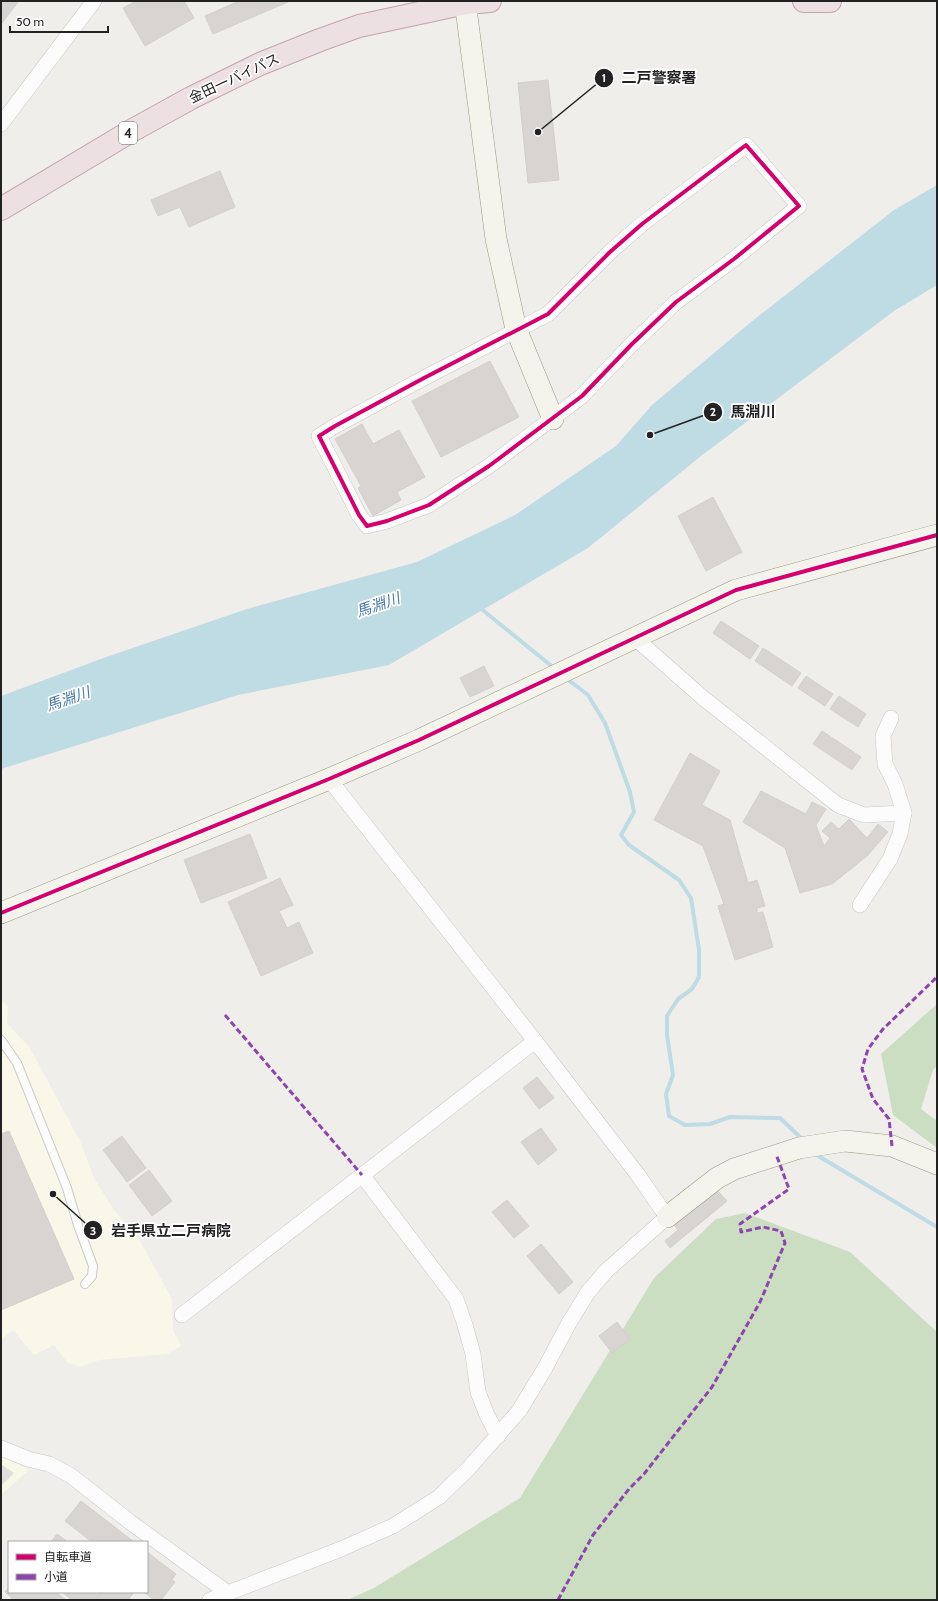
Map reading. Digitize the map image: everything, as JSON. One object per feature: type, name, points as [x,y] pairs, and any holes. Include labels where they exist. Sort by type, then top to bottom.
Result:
[{"type":"highway","name":"金田一バイパス","points":[[1,209],[191,98],[260,64],[359,26],[465,2],[490,1]]},
{"type":"highway","points":[[804,1],[830,1]]},
{"type":"street","points":[[1,124],[94,1]]},
{"type":"street","points":[[465,2],[496,240],[516,329],[553,419]]},
{"type":"street","points":[[746,145],[799,206],[734,259],[676,302],[632,344],[582,396],[553,419],[489,466],[429,505],[387,521],[368,526],[359,515],[319,436],[342,422],[516,329],[548,314],[610,252],[642,224],[746,145]]},
{"type":"street","points":[[1,913],[329,779],[419,740],[736,590],[937,535]]},
{"type":"street","points":[[634,638],[702,697],[838,805],[864,815],[904,813]]},
{"type":"street","points":[[860,904],[890,859],[900,834],[904,813],[895,784],[885,764],[883,736],[891,718]]},
{"type":"street","points":[[329,779],[535,1041],[638,1175],[667,1217]]},
{"type":"street","points":[[182,1315],[535,1041]]},
{"type":"street","points":[[210,1600],[341,1549],[393,1526],[438,1497],[468,1469],[519,1411],[528,1398],[569,1323],[588,1292],[606,1271],[667,1217],[717,1178],[734,1169],[809,1146],[845,1141],[892,1146],[937,1164]]},
{"type":"street","points":[[362,1174],[456,1299],[473,1354],[478,1392],[487,1415],[498,1436]]},
{"type":"street","points":[[1,1448],[28,1459],[50,1464],[70,1475],[149,1537],[228,1593]]},
{"type":"lane","points":[[1,1040],[17,1063],[67,1188],[78,1225],[93,1266],[92,1276],[85,1284]]},
{"type":"shaded area","points":[[1,1000],[8,1006],[7,1023],[30,1048],[80,1141],[94,1178],[114,1210],[139,1239],[172,1299],[173,1330],[181,1346],[167,1354],[99,1360],[80,1367],[67,1362],[54,1345],[34,1355],[13,1330],[1,1340]]},
{"type":"shaded area","points":[[1,1454],[29,1470],[1,1495]]},
{"type":"shaded area","points":[[1,1464],[14,1473],[1,1486]]},
{"type":"green space","points":[[937,1004],[937,1066],[933,1070],[921,1109],[937,1121],[937,1148],[893,1115],[881,1054]]},
{"type":"green space","points":[[745,1213],[850,1252],[937,1332],[937,1600],[347,1600],[374,1588],[520,1498],[654,1278],[716,1219]]},
{"type":"water","points":[[937,185],[937,285],[894,311],[701,456],[588,548],[389,665],[238,695],[1,769],[1,696],[109,656],[247,609],[417,562],[515,515],[616,446],[652,405],[751,322],[894,210]]},
{"type":"building","points":[[1,1],[19,1],[2,23],[1,23]]},
{"type":"building","points":[[136,1],[184,1],[194,18],[145,46],[123,8]]},
{"type":"building","points":[[239,1],[288,2],[213,34],[205,16]]},
{"type":"building","points":[[548,80],[559,180],[528,183],[518,83]]},
{"type":"building","points":[[220,171],[235,207],[189,227],[180,207],[158,216],[151,200]]},
{"type":"building","points":[[490,361],[519,417],[441,457],[412,401]]},
{"type":"building","points":[[362,424],[373,444],[399,430],[425,477],[397,492],[401,500],[373,516],[358,488],[361,486],[335,439]]},
{"type":"building","points":[[713,497],[742,552],[706,571],[678,516]]},
{"type":"building","points":[[721,621],[759,646],[750,659],[713,633]]},
{"type":"building","points":[[763,648],[801,673],[792,686],[755,661]]},
{"type":"building","points":[[484,666],[494,686],[470,697],[460,678]]},
{"type":"building","points":[[806,676],[833,694],[825,706],[798,688]]},
{"type":"building","points":[[839,696],[866,714],[858,727],[830,709]]},
{"type":"building","points":[[822,731],[861,757],[852,770],[813,744]]},
{"type":"building","points":[[690,753],[720,771],[702,805],[730,820],[748,883],[757,880],[765,906],[757,908],[757,913],[763,912],[773,947],[735,960],[718,906],[724,904],[703,846],[654,820]]},
{"type":"building","points":[[761,791],[806,814],[812,802],[826,809],[816,825],[824,846],[830,838],[822,831],[831,822],[839,829],[849,819],[867,838],[878,824],[888,832],[867,856],[832,884],[800,893],[785,848],[743,822]]},
{"type":"building","points":[[250,834],[267,878],[201,903],[184,860]]},
{"type":"building","points":[[280,878],[293,905],[279,911],[287,928],[299,922],[313,953],[261,976],[228,902]]},
{"type":"building","points":[[537,1077],[554,1098],[539,1109],[523,1088]]},
{"type":"building","points":[[541,1128],[557,1150],[538,1165],[521,1142]]},
{"type":"building","points":[[9,1131],[74,1279],[1,1310],[1,1134]]},
{"type":"building","points":[[122,1136],[146,1168],[127,1182],[103,1150]]},
{"type":"building","points":[[149,1170],[172,1201],[152,1216],[129,1185]]},
{"type":"building","points":[[717,1190],[727,1201],[670,1248],[665,1241],[678,1230],[674,1225]]},
{"type":"building","points":[[507,1200],[529,1226],[514,1238],[492,1212]]},
{"type":"building","points":[[541,1244],[573,1282],[559,1294],[527,1256]]},
{"type":"building","points":[[617,1322],[630,1339],[612,1353],[599,1336]]},
{"type":"building","points":[[81,1501],[133,1541],[91,1541],[65,1521]]},
{"type":"building","points":[[57,1534],[67,1541],[52,1541]]},
{"type":"building","points":[[148,1553],[176,1574],[172,1580],[175,1582],[161,1600],[154,1600],[145,1593],[148,1593]]},
{"type":"building","points":[[8,1588],[8,1593],[57,1593],[66,1600],[10,1600],[12,1598],[5,1592]]},
{"type":"building","points":[[63,1593],[94,1593],[97,1595],[98,1593],[133,1593],[128,1600],[72,1600]]},
{"type":"waterway","points":[[479,607],[554,668]]},
{"type":"waterway","points":[[566,678],[588,695],[605,723],[630,792],[634,812],[621,835],[629,845],[679,880],[691,898],[699,950],[699,977],[692,989],[678,999],[667,1016],[667,1035],[673,1075],[666,1094],[669,1116],[685,1125],[710,1124],[730,1117],[780,1118],[803,1140]]},
{"type":"waterway","points":[[814,1152],[937,1227]]},
{"type":"marked path","points":[[892,1146],[889,1119],[873,1099],[862,1069],[868,1049],[883,1029],[937,977]]},
{"type":"marked path","points":[[225,1015],[362,1175]]},
{"type":"marked path","points":[[558,1600],[593,1535],[629,1489],[644,1474],[712,1387],[760,1302],[785,1243],[781,1231],[763,1227],[741,1232],[740,1224],[789,1189],[776,1154]]},
{"type":"cycle path","points":[[746,145],[799,206],[734,259],[676,302],[632,344],[582,396],[489,466],[429,505],[387,521],[367,526],[359,515],[319,436],[424,378],[548,314],[610,252],[642,224],[746,145]]},
{"type":"cycle path","points":[[1,913],[329,779],[419,740],[736,590],[937,535]]},
{"type":"place","name":"二戸警察署","points":[[538,132]]},
{"type":"place","name":"馬淵川","points":[[650,435]]},
{"type":"place","name":"岩手県立二戸病院","points":[[53,1194]]}]
